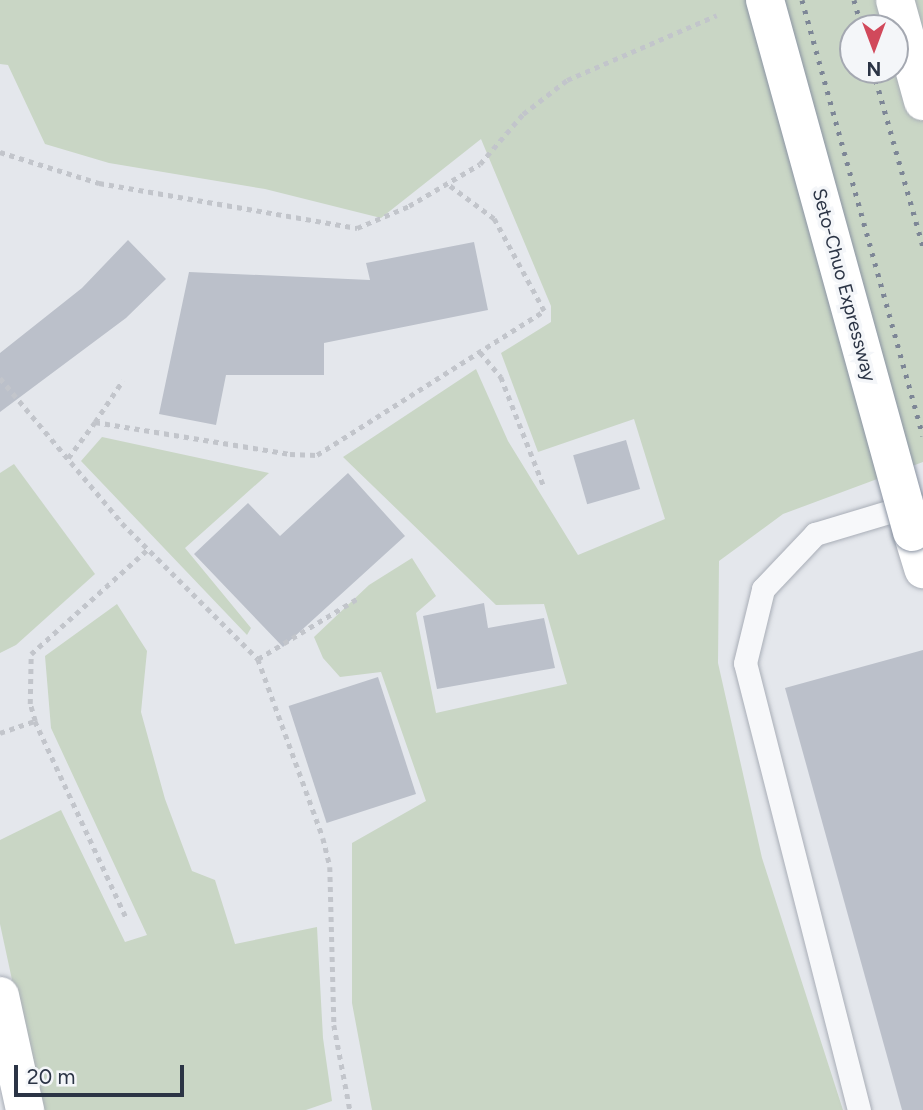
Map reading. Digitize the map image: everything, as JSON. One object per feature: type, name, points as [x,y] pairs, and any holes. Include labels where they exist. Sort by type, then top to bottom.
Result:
[{"type":"main road","name":"Seto-Chuo Expressway","points":[[765,0],[923,569]]},
{"type":"main road","points":[[895,0],[923,101]]},
{"type":"main road","points":[[0,996],[25,1110]]},
{"type":"lane","points":[[859,1110],[745,663],[763,589],[816,534],[923,502]]},
{"type":"path","points":[[0,152],[99,183],[357,228],[409,206],[480,164],[523,114],[567,80],[727,10]]},
{"type":"path","points":[[95,422],[290,454],[317,455],[544,310],[494,219],[447,184]]},
{"type":"path","points":[[480,352],[502,377],[544,487]]},
{"type":"path","points":[[0,378],[122,523],[258,659],[323,838],[330,867],[334,1024],[337,1058],[350,1110]]},
{"type":"path","points":[[68,458],[124,380]]},
{"type":"path","points":[[127,919],[35,721],[30,704],[31,654],[148,549]]},
{"type":"path","points":[[258,659],[360,597]]},
{"type":"path","points":[[0,733],[35,721]]},
{"type":"green space","points":[[0,0],[923,0],[923,462],[783,514],[719,561],[718,663],[762,858],[843,1110],[372,1110],[352,1003],[352,843],[426,801],[381,672],[340,677],[323,658],[314,637],[369,585],[412,558],[436,596],[416,613],[436,713],[567,684],[544,604],[496,605],[343,457],[476,369],[508,441],[578,555],[665,519],[634,419],[538,452],[501,353],[551,322],[551,306],[481,139],[381,218],[265,189],[109,163],[45,144],[8,65],[0,64]]},
{"type":"green space","points":[[102,437],[269,473],[185,548],[251,628],[247,635],[81,461]]},
{"type":"green space","points":[[14,464],[95,574],[16,645],[0,653],[0,473]]},
{"type":"green space","points":[[117,604],[147,651],[141,712],[165,799],[192,871],[215,880],[235,944],[317,927],[323,1038],[332,1101],[306,1110],[40,1110],[0,924],[0,840],[61,810],[125,942],[147,935],[51,728],[45,656]]},
{"type":"building","points":[[128,240],[166,279],[126,318],[0,412],[0,353],[82,288]]},
{"type":"building","points":[[474,242],[488,310],[324,343],[324,375],[226,375],[216,425],[159,414],[189,272],[370,280],[366,263]]},
{"type":"building","points":[[626,440],[640,489],[587,504],[573,455]]},
{"type":"building","points":[[348,473],[405,536],[283,647],[194,554],[248,503],[280,536]]},
{"type":"building","points":[[484,603],[488,628],[544,618],[555,668],[437,689],[423,616]]},
{"type":"building","points":[[923,650],[923,1110],[902,1110],[785,688]]},
{"type":"building","points":[[378,677],[416,794],[327,823],[289,706]]},
{"type":"railway","points":[[802,0],[923,436]]},
{"type":"railway","points":[[854,0],[858,14]]},
{"type":"railway","points":[[877,84],[923,247]]}]
